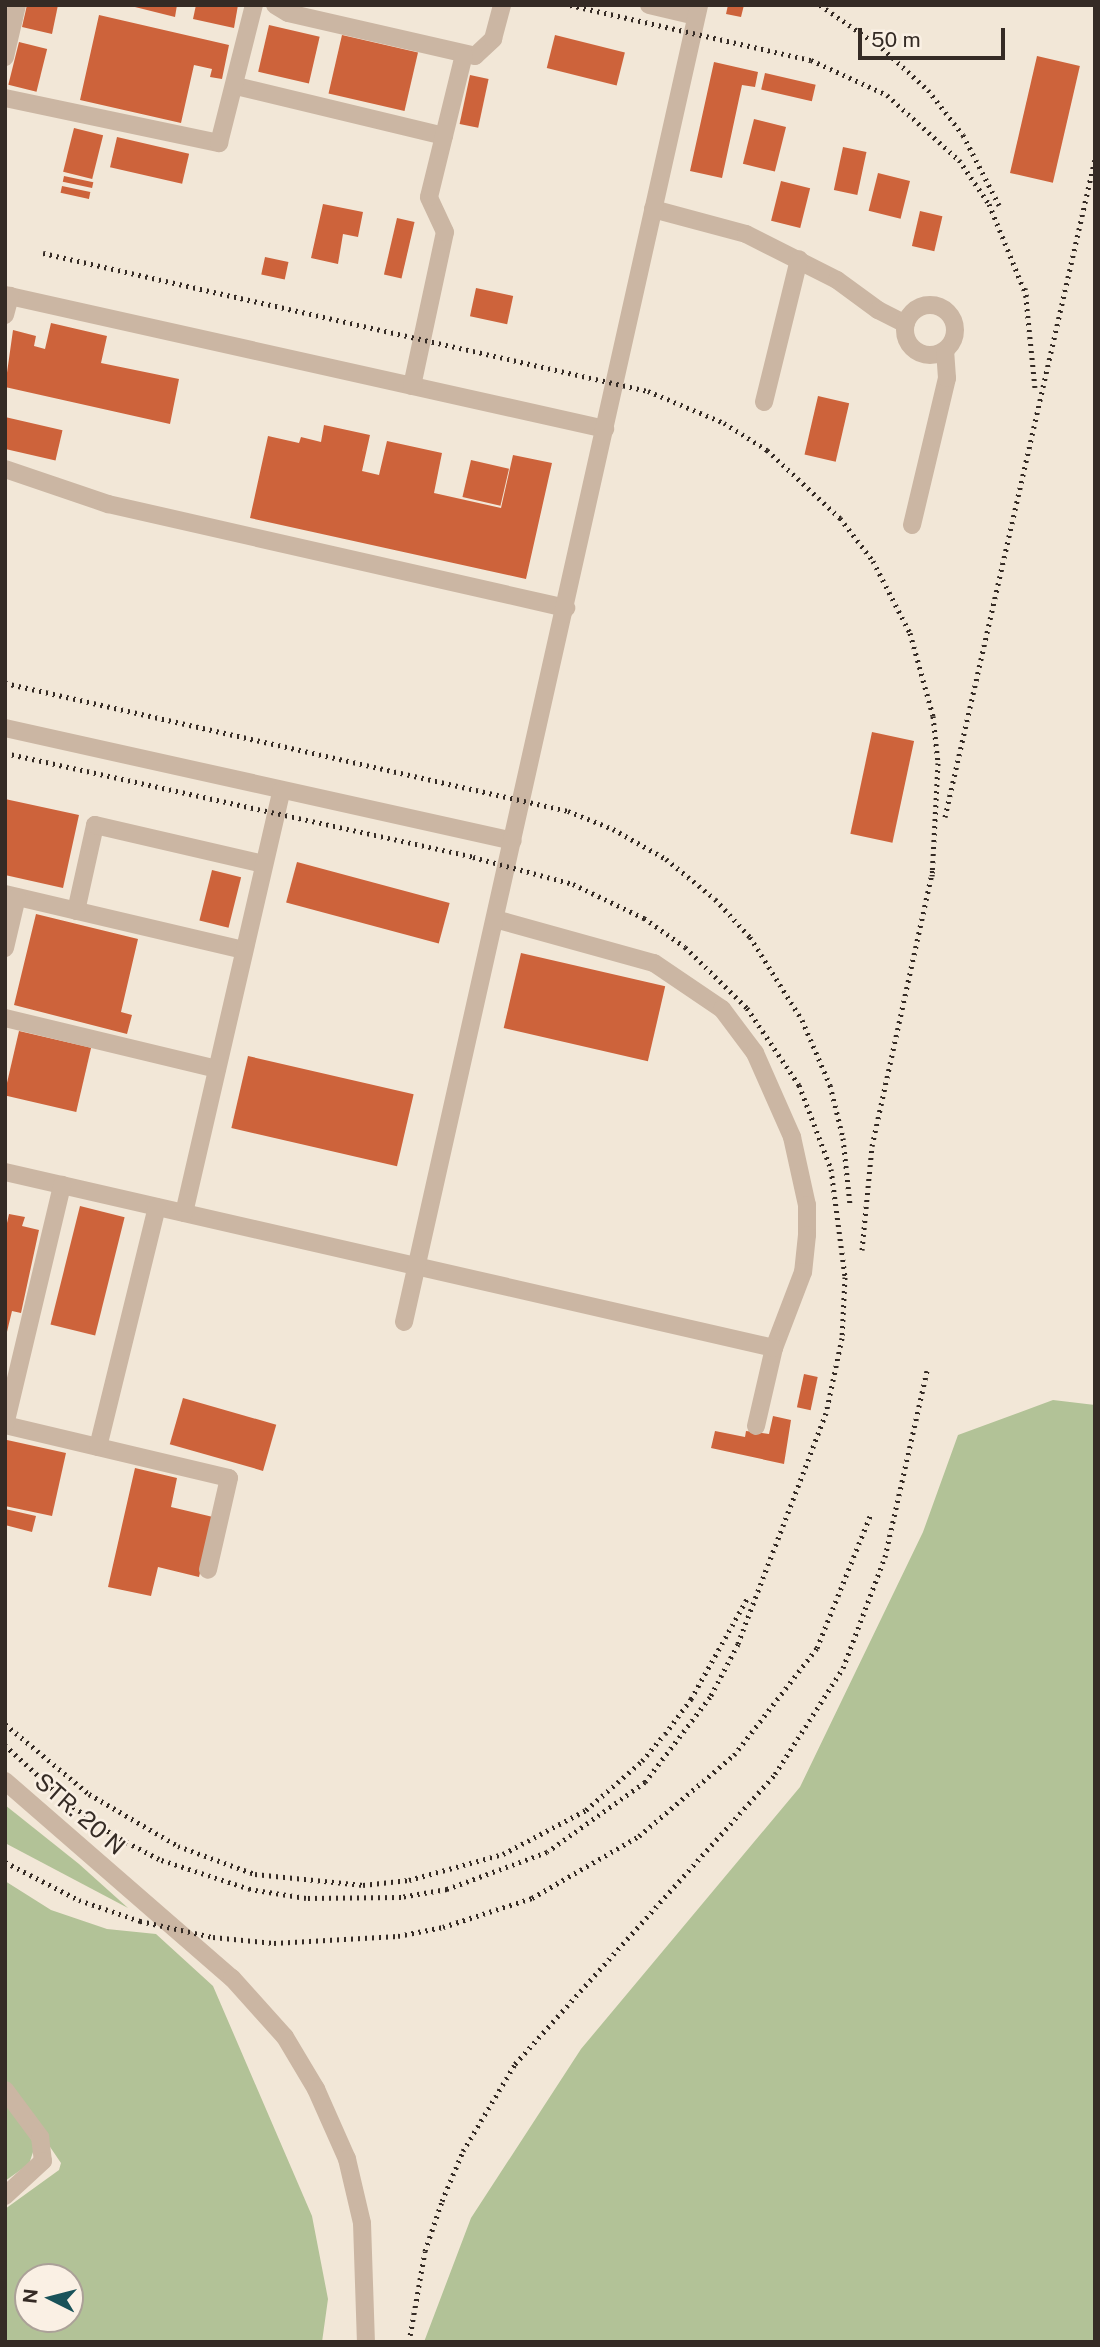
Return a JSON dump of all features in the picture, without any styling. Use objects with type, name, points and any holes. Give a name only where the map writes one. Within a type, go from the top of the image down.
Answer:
[{"type":"lane","points":[[5,57],[17,5]]},
{"type":"lane","points":[[5,98],[209,144],[219,143],[236,86],[254,5]]},
{"type":"lane","points":[[275,5],[288,13],[464,55],[486,50],[502,5]]},
{"type":"lane","points":[[404,1322],[698,11],[654,6]]},
{"type":"lane","points":[[411,386],[445,232],[429,197],[464,55]]},
{"type":"lane","points":[[236,86],[444,136]]},
{"type":"lane","points":[[653,209],[746,234],[799,259],[906,324]]},
{"type":"lane","points":[[764,402],[799,259]]},
{"type":"lane","points":[[5,315],[8,296],[605,429]]},
{"type":"lane","points":[[912,525],[947,378],[945,351],[956,328],[944,309],[921,307],[906,324],[908,341],[920,352],[945,351]]},
{"type":"lane","points":[[5,469],[108,505],[566,608]]},
{"type":"lane","points":[[5,728],[513,841]]},
{"type":"lane","points":[[184,1213],[282,790]]},
{"type":"lane","points":[[76,911],[94,825],[264,864]]},
{"type":"lane","points":[[5,948],[11,895],[244,950]]},
{"type":"lane","points":[[495,919],[654,963],[704,995],[741,1028],[784,1116],[807,1205],[803,1272],[774,1348],[757,1426]]},
{"type":"lane","points":[[5,1018],[217,1069]]},
{"type":"lane","points":[[5,1172],[774,1348]]},
{"type":"lane","points":[[62,1185],[5,1425],[229,1478],[208,1570]]},
{"type":"lane","points":[[98,1447],[157,1207]]},
{"type":"lane","name":"STR. 20 N","points":[[5,1781],[232,1978],[285,2037],[316,2089],[347,2159],[362,2223],[366,2342]]},
{"type":"lane","points":[[5,2090],[40,2137],[43,2161],[5,2196]]},
{"type":"green space","points":[[1053,1400],[1095,1405],[1095,2342],[424,2342],[471,2218],[581,2049],[800,1787],[923,1532],[958,1435]]},
{"type":"green space","points":[[5,1805],[79,1864],[128,1908],[5,1843]]},
{"type":"green space","points":[[5,1881],[51,1910],[107,1929],[156,1934],[213,1986],[312,2216],[328,2299],[322,2342],[5,2342],[5,2209],[59,2170],[61,2163],[5,2081]]},
{"type":"green space","points":[[5,2101],[36,2143],[29,2164],[5,2181]]},
{"type":"building","points":[[27,5],[58,5],[52,34],[22,27]]},
{"type":"building","points":[[127,5],[177,5],[175,17]]},
{"type":"building","points":[[196,5],[238,5],[234,28],[193,19]]},
{"type":"building","points":[[728,5],[744,5],[741,17],[726,14]]},
{"type":"building","points":[[99,15],[229,45],[222,79],[210,77],[212,69],[194,65],[181,123],[80,100]]},
{"type":"building","points":[[269,25],[320,37],[309,83],[258,72]]},
{"type":"building","points":[[342,35],[418,53],[405,111],[329,93]]},
{"type":"building","points":[[555,35],[625,52],[617,85],[547,68]]},
{"type":"building","points":[[19,42],[47,49],[36,92],[8,85]]},
{"type":"building","points":[[1037,56],[1080,66],[1053,183],[1010,173]]},
{"type":"building","points":[[714,62],[758,72],[755,87],[742,85],[722,178],[690,171]]},
{"type":"building","points":[[765,73],[816,85],[812,101],[761,90]]},
{"type":"building","points":[[470,75],[489,79],[478,128],[460,124]]},
{"type":"building","points":[[754,119],[786,127],[775,172],[743,164]]},
{"type":"building","points":[[74,128],[103,135],[92,179],[63,172]]},
{"type":"building","points":[[117,137],[189,154],[182,184],[110,167]]},
{"type":"building","points":[[843,147],[866,152],[857,195],[834,190]]},
{"type":"building","points":[[878,173],[910,181],[901,219],[869,211]]},
{"type":"building","points":[[64,176],[93,182],[92,188],[63,182]]},
{"type":"building","points":[[781,181],[810,188],[800,228],[771,221]]},
{"type":"building","points":[[62,186],[90,192],[89,199],[61,193]]},
{"type":"building","points":[[323,204],[363,212],[358,237],[343,234],[338,264],[311,258]]},
{"type":"building","points":[[920,211],[942,216],[934,251],[912,246]]},
{"type":"building","points":[[397,218],[415,222],[401,279],[384,275]]},
{"type":"building","points":[[265,257],[288,262],[285,280],[261,275]]},
{"type":"building","points":[[476,288],[513,296],[507,324],[470,316]]},
{"type":"building","points":[[51,323],[107,336],[101,363],[179,379],[170,424],[5,387],[13,330],[36,336],[34,346],[45,349]]},
{"type":"building","points":[[818,396],[849,403],[836,462],[805,454]]},
{"type":"building","points":[[5,417],[62,430],[56,460],[5,449]]},
{"type":"building","points":[[324,425],[370,435],[362,471],[379,475],[387,441],[442,453],[434,493],[501,508],[513,455],[552,463],[526,579],[250,518],[268,436],[299,443],[301,437],[321,442]]},
{"type":"building","points":[[471,460],[509,469],[500,506],[462,497]]},
{"type":"building","points":[[872,732],[914,741],[892,843],[850,834]]},
{"type":"building","points":[[5,799],[79,815],[63,888],[5,875]]},
{"type":"building","points":[[297,862],[450,903],[439,943],[286,903]]},
{"type":"building","points":[[212,870],[241,877],[229,928],[199,920]]},
{"type":"building","points":[[36,914],[138,939],[121,1012],[132,1015],[127,1034],[14,1005]]},
{"type":"building","points":[[521,953],[665,986],[648,1061],[504,1028]]},
{"type":"building","points":[[19,1031],[91,1048],[76,1112],[5,1096]]},
{"type":"building","points":[[248,1056],[414,1094],[397,1166],[231,1128]]},
{"type":"building","points":[[80,1206],[125,1217],[95,1336],[50,1324]]},
{"type":"building","points":[[9,1214],[25,1217],[22,1226],[39,1230],[21,1313],[12,1311],[6,1336],[5,1232]]},
{"type":"building","points":[[804,1374],[818,1377],[811,1410],[797,1407]]},
{"type":"building","points":[[183,1398],[276,1425],[263,1471],[170,1444]]},
{"type":"building","points":[[773,1416],[791,1420],[784,1464],[711,1448],[715,1431],[745,1437],[746,1431],[769,1434]]},
{"type":"building","points":[[7,1440],[66,1453],[52,1516],[5,1506]]},
{"type":"building","points":[[135,1468],[177,1478],[171,1507],[213,1517],[199,1577],[158,1567],[151,1596],[108,1587]]},
{"type":"building","points":[[5,1509],[36,1516],[32,1532],[5,1525]]},
{"type":"railway","points":[[570,5],[811,60],[887,95],[959,160],[989,204],[1027,297]]},
{"type":"railway","points":[[820,5],[882,48],[928,90],[963,135],[999,205]]},
{"type":"railway","points":[[945,817],[1095,159]]},
{"type":"railway","points":[[43,253],[648,391],[724,423],[767,450],[840,518],[873,561],[910,633],[933,716],[938,763],[932,876]]},
{"type":"railway","points":[[1025,288],[1035,388]]},
{"type":"railway","points":[[5,683],[568,811],[613,829],[666,859],[715,899],[750,937],[802,1020],[830,1085],[843,1138],[850,1205]]},
{"type":"railway","points":[[5,753],[473,857],[573,884],[644,918],[685,947],[747,1008],[799,1085],[831,1169],[845,1277],[842,1338],[826,1413],[738,1644],[710,1697],[645,1782],[547,1852],[447,1889],[401,1897],[306,1898],[250,1889],[159,1859],[115,1836],[68,1803],[5,1745]]},
{"type":"railway","points":[[862,1250],[872,1146],[933,869]]},
{"type":"railway","points":[[409,2342],[425,2251],[442,2201],[463,2151],[515,2064],[775,1774],[843,1668],[885,1557],[927,1371]]},
{"type":"railway","points":[[5,1862],[79,1900],[140,1921],[213,1937],[274,1943],[398,1936],[443,1927],[532,1898],[639,1836],[734,1755],[817,1648],[871,1514]]},
{"type":"railway","points":[[5,1724],[89,1794],[178,1846],[255,1874],[363,1885],[409,1880],[503,1854],[586,1810],[642,1761],[665,1734],[691,1699],[747,1599]]}]
